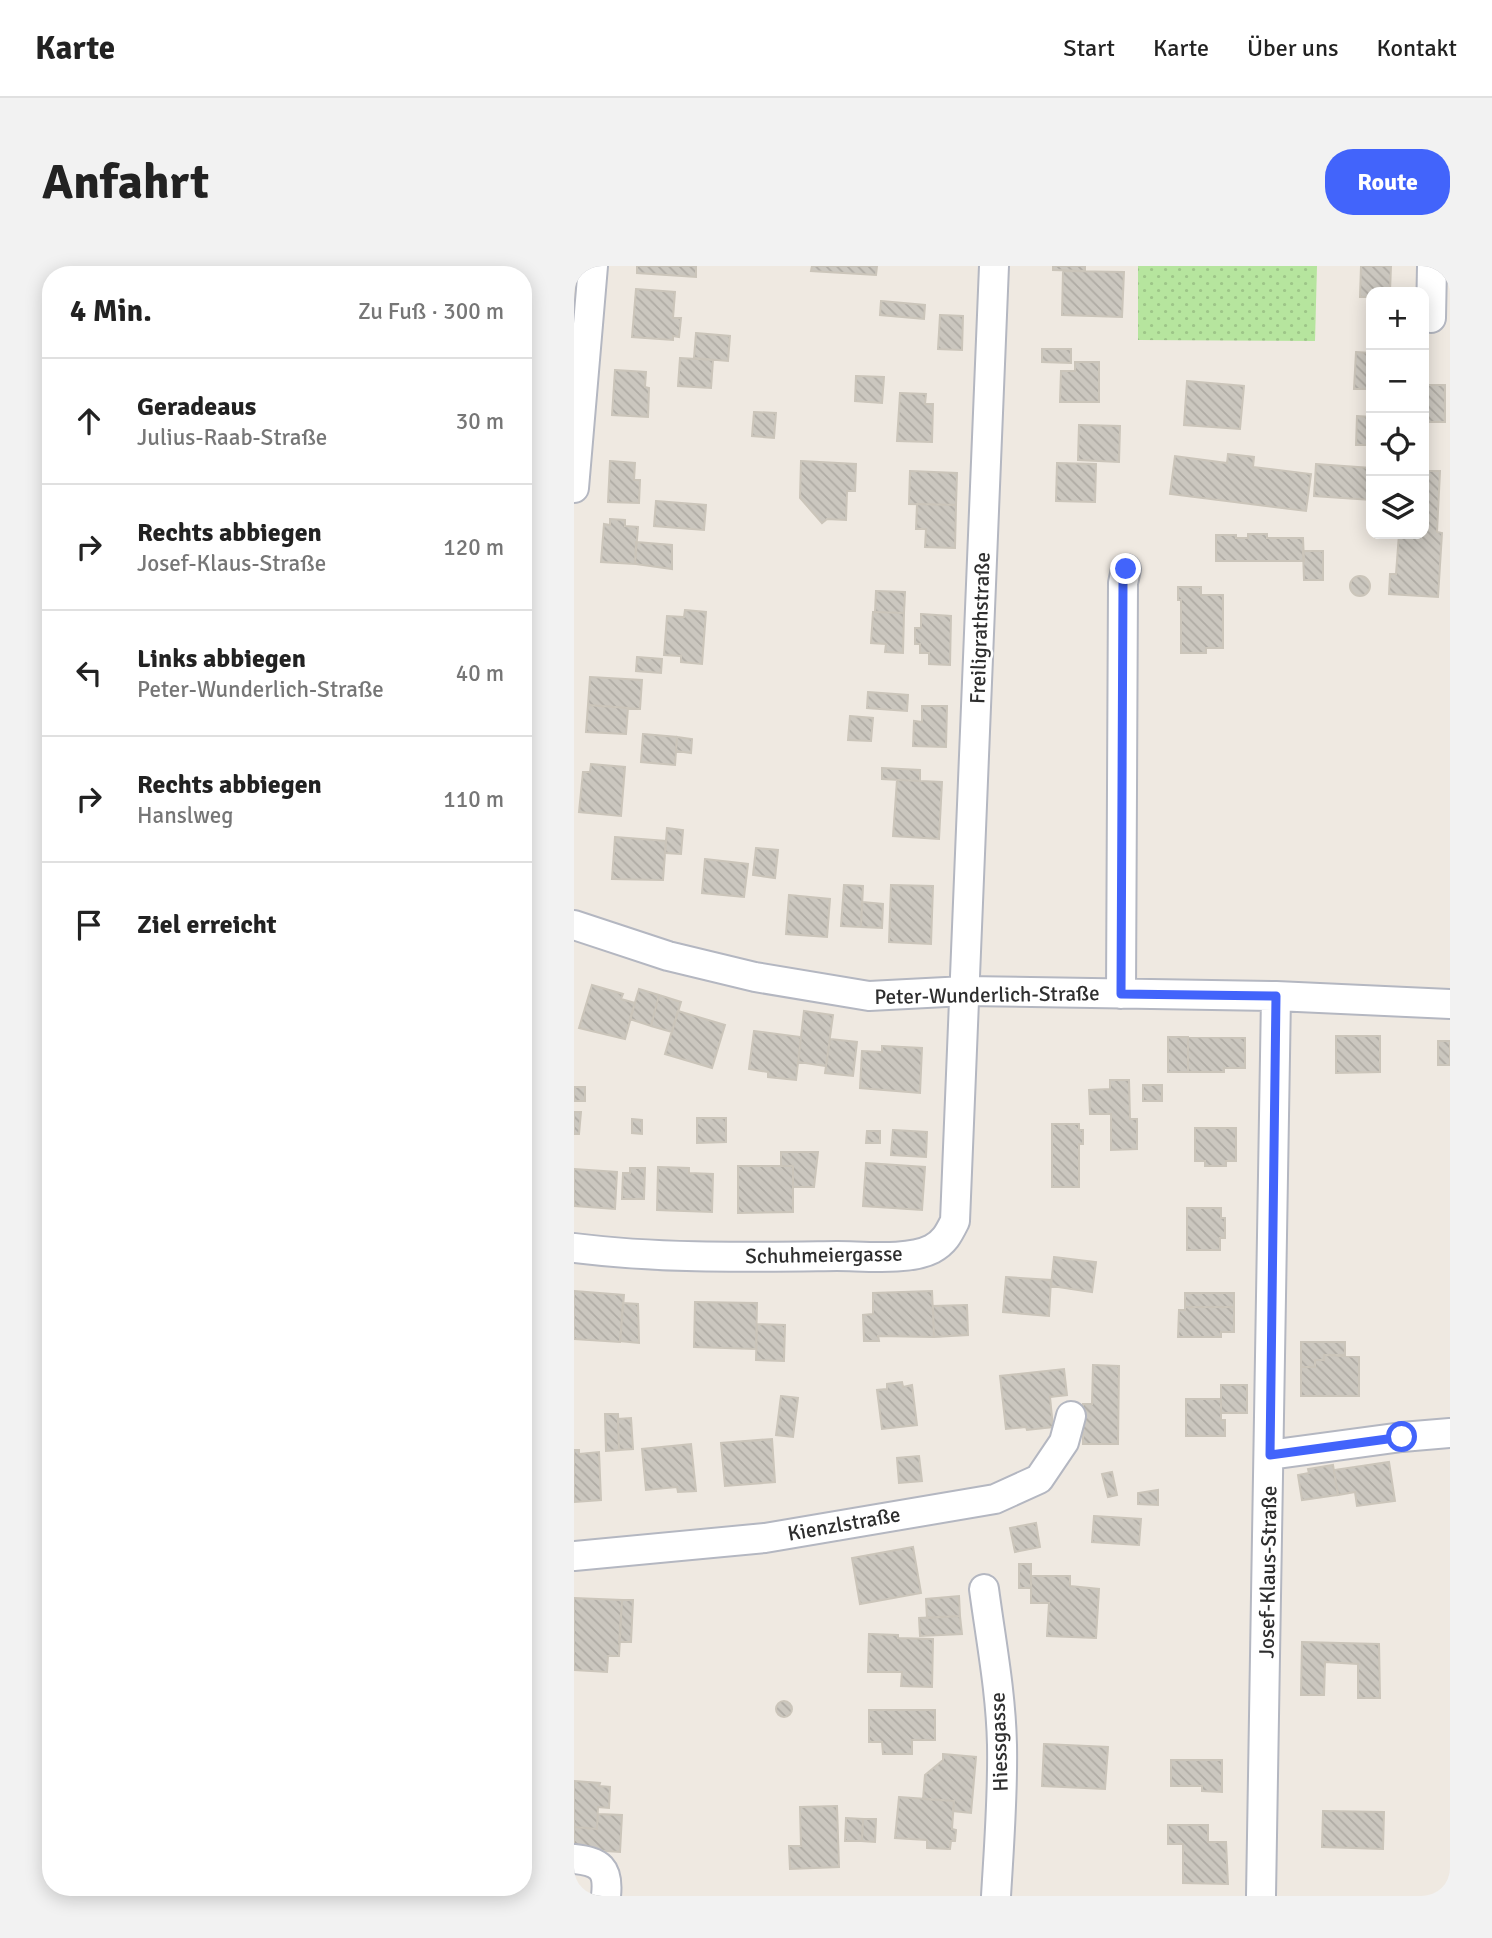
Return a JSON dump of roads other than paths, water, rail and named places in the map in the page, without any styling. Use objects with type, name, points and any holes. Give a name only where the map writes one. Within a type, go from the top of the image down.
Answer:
[{"type":"street","points":[[574,488],[593,266]]},
{"type":"street","name":"Freiligrathstraße","points":[[965,991],[994,266]]},
{"type":"street","points":[[1431,318],[1432,266]]},
{"type":"street","points":[[1121,994],[1123,583],[1126,569]]},
{"type":"street","name":"Peter-Wunderlich-Straße","points":[[574,925],[668,956],[839,993],[869,996],[965,991],[1276,996],[1450,1004]]},
{"type":"street","name":"Schuhmeiergasse","points":[[574,1248],[718,1258],[900,1256],[930,1250],[947,1239],[955,1221],[965,991]]},
{"type":"street","name":"Josef-Klaus-Straße","points":[[1261,1896],[1276,996]]},
{"type":"street","name":"Kienzlstraße","points":[[574,1556],[765,1538],[995,1499],[1039,1479],[1064,1442],[1071,1416]]},
{"type":"street","points":[[1270,1455],[1450,1433]]},
{"type":"street","name":"Hiessgasse","points":[[984,1590],[1002,1743],[996,1896]]},
{"type":"street","points":[[574,1859],[592,1861],[603,1869],[607,1882],[606,1896]]}]
